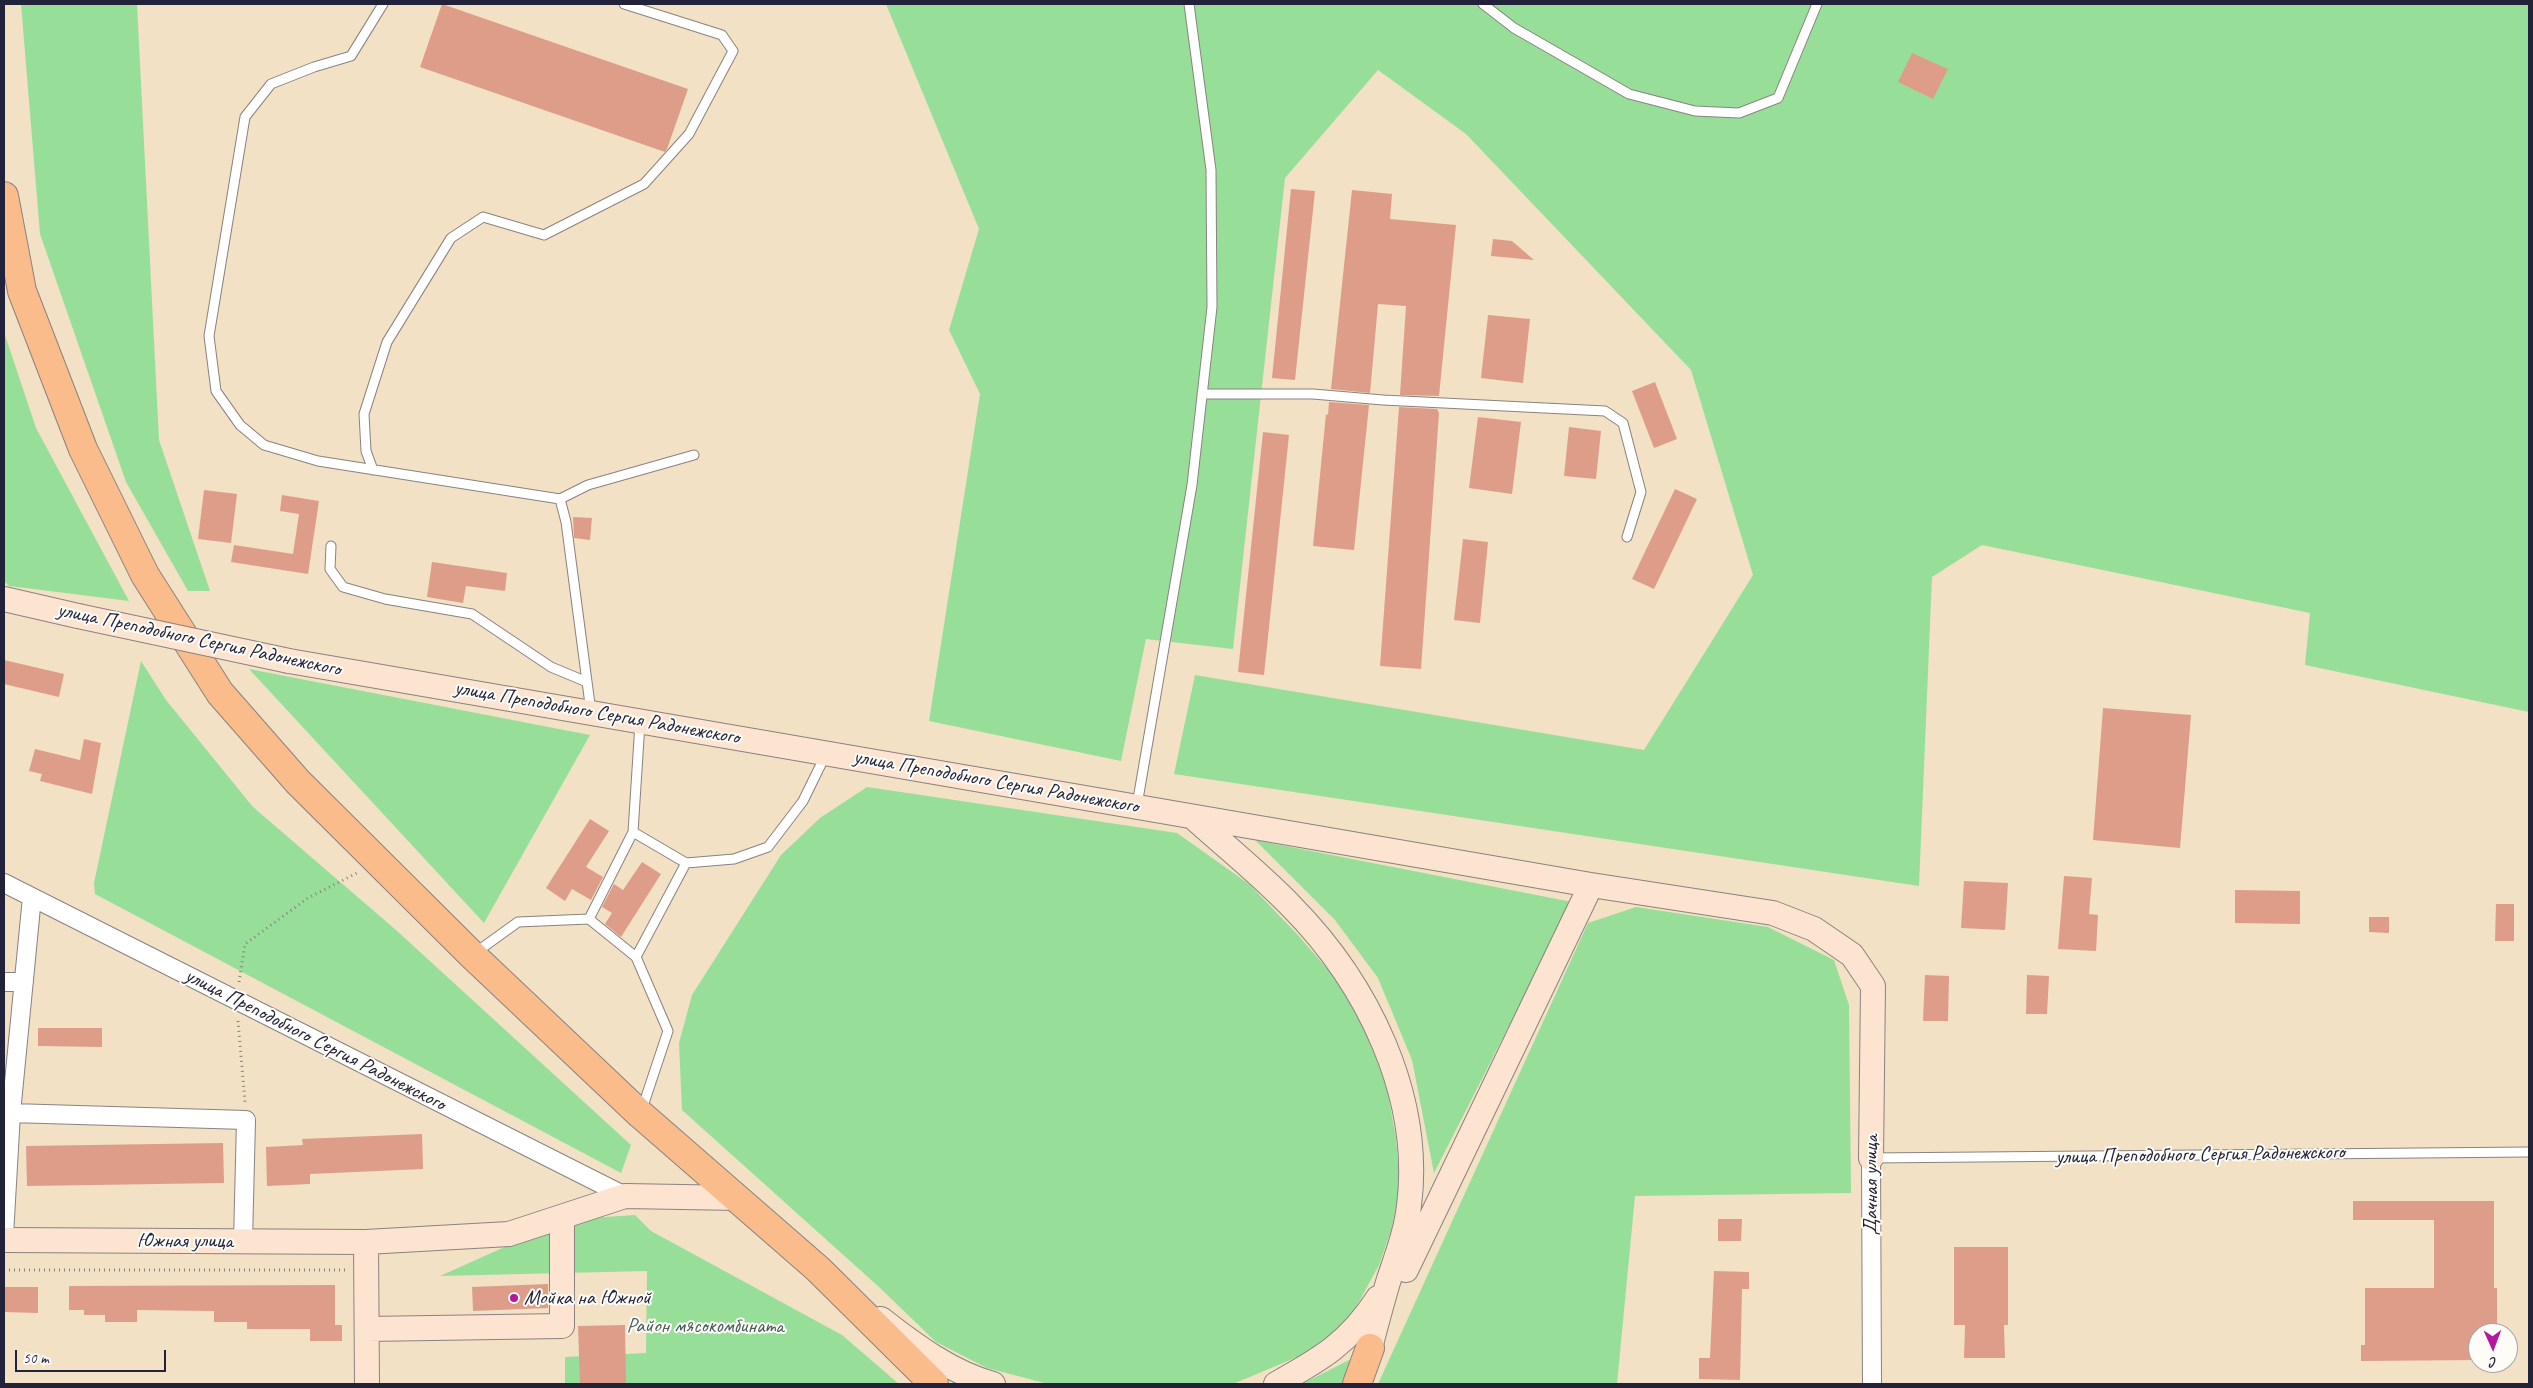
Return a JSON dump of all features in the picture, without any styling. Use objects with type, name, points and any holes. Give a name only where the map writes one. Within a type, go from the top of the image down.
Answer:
[{"type":"highway","points":[[4,196],[22,291],[83,449],[145,575],[220,693],[298,782],[472,955],[640,1114],[818,1269],[934,1384]]},
{"type":"highway","points":[[1357,1384],[1370,1348]]},
{"type":"main road","name":"улица Преподобного Сергия Радонежского","points":[[4,599],[289,661],[1591,885]]},
{"type":"main road","points":[[1193,817],[1291,906],[1340,964],[1378,1028],[1398,1082],[1412,1166],[1409,1206],[1400,1252],[1389,1279],[1370,1348]]},
{"type":"main road","points":[[1370,1348],[1444,1187],[1591,885]]},
{"type":"main road","name":"Дачная улица","points":[[1591,885],[1773,913],[1814,930],[1852,955],[1873,986],[1871,1158]]},
{"type":"main road","points":[[1400,1252],[1444,1187]]},
{"type":"main road","name":"Южная улица","points":[[4,1238],[366,1242],[509,1234],[625,1196],[738,1198]]},
{"type":"main road","points":[[367,1329],[562,1326],[562,1217]]},
{"type":"main road","points":[[366,1242],[367,1384]]},
{"type":"main road","points":[[818,1269],[885,1322],[936,1358],[979,1380],[993,1384]]},
{"type":"main road","points":[[1276,1384],[1330,1354],[1350,1336],[1370,1310],[1389,1279]]},
{"type":"street","name":"улица Преподобного Сергия Радонежского","points":[[4,883],[625,1196]]},
{"type":"street","points":[[4,1238],[7,1113],[24,982],[32,897]]},
{"type":"street","points":[[4,982],[24,982]]},
{"type":"street","points":[[7,1113],[246,1120],[243,1241]]},
{"type":"street","name":"Дачная улица","points":[[1871,1158],[1872,1384]]},
{"type":"lane","points":[[383,4],[351,56],[314,66],[271,84],[245,118],[210,336],[216,392],[240,425],[264,445],[318,461],[560,499],[588,485],[694,455]]},
{"type":"lane","points":[[373,470],[366,451],[364,414],[387,342],[451,238],[483,217],[544,235],[644,184],[689,134],[720,78],[733,51],[722,35],[624,4]]},
{"type":"lane","points":[[1137,806],[1192,485],[1212,307],[1211,170],[1189,4]]},
{"type":"lane","points":[[1483,4],[1514,28],[1629,94],[1695,111],[1739,113],[1778,98],[1817,4]]},
{"type":"lane","points":[[1202,394],[1313,394],[1383,400],[1605,411],[1623,423],[1641,492],[1626,537]]},
{"type":"lane","points":[[560,499],[566,522],[591,712]]},
{"type":"lane","points":[[331,546],[330,569],[343,586],[385,598],[472,614],[551,667],[587,682]]},
{"type":"lane","points":[[589,919],[633,832],[640,721]]},
{"type":"lane","points":[[633,832],[686,863],[734,859],[768,847],[803,801],[827,753]]},
{"type":"lane","points":[[636,957],[686,863]]},
{"type":"lane","points":[[472,955],[518,922],[589,919],[636,957],[668,1031],[640,1114]]},
{"type":"lane","name":"улица Преподобного Сергия Радонежского","points":[[1871,1158],[2529,1152]]},
{"type":"path","points":[[246,1120],[236,1000],[245,944],[308,898],[378,862]]},
{"type":"path","points":[[4,1270],[366,1270]]},
{"type":"green space","points":[[21,4],[137,4],[159,440],[210,591],[188,591],[126,482],[40,234]]},
{"type":"green space","points":[[886,4],[2529,4],[2529,712],[2305,665],[2310,613],[1982,545],[1932,577],[1919,886],[1174,774],[1195,675],[1644,750],[1753,575],[1691,370],[1466,134],[1378,70],[1285,178],[1233,649],[1146,639],[1121,761],[929,721],[980,394],[949,330],[979,229]]},
{"type":"green space","points":[[4,332],[36,428],[129,601],[9,586],[4,581]]},
{"type":"green space","points":[[141,661],[166,700],[253,807],[396,930],[631,1145],[621,1173],[95,894],[94,883]]},
{"type":"green space","points":[[249,669],[590,735],[484,923]]},
{"type":"green space","points":[[867,787],[1177,833],[1249,884],[1297,934],[1343,987],[1370,1041],[1387,1088],[1396,1138],[1400,1187],[1391,1231],[1379,1265],[1349,1320],[1314,1350],[1233,1384],[1048,1384],[987,1368],[936,1342],[879,1287],[682,1110],[679,1043],[692,995],[781,855],[820,818]]},
{"type":"green space","points":[[1255,840],[1572,902],[1434,1173],[1412,1060],[1378,978],[1335,920]]},
{"type":"green space","points":[[1636,907],[1768,927],[1834,960],[1849,1005],[1851,1193],[1635,1196],[1617,1384],[1378,1384],[1588,923]]},
{"type":"green space","name":"Район мясокомбината","points":[[635,1215],[651,1231],[842,1335],[899,1384],[565,1384],[565,1357],[646,1353],[647,1271],[440,1276],[518,1241],[591,1218]]},
{"type":"green space","points":[[1353,1358],[1344,1384],[1302,1384]]},
{"type":"building","points":[[442,4],[688,89],[667,149],[665,152],[420,67]]},
{"type":"building","points":[[1912,53],[1948,69],[1933,99],[1898,82]]},
{"type":"building","points":[[1291,189],[1315,191],[1295,380],[1272,378]]},
{"type":"building","points":[[1352,190],[1392,194],[1390,219],[1456,225],[1439,396],[1400,395],[1406,306],[1378,304],[1370,393],[1331,389]]},
{"type":"building","points":[[1493,239],[1512,241],[1534,260],[1491,256]]},
{"type":"building","points":[[1488,315],[1530,319],[1523,383],[1481,378]]},
{"type":"building","points":[[1655,382],[1677,439],[1654,448],[1632,391]]},
{"type":"building","points":[[1329,402],[1369,405],[1354,550],[1313,546],[1326,414],[1328,415]]},
{"type":"building","points":[[1399,407],[1437,409],[1439,413],[1421,669],[1380,666]]},
{"type":"building","points":[[1478,417],[1521,422],[1512,494],[1469,488]]},
{"type":"building","points":[[1569,427],[1601,431],[1596,479],[1564,476]]},
{"type":"building","points":[[1263,432],[1289,435],[1264,675],[1238,672]]},
{"type":"building","points":[[1675,489],[1697,499],[1654,589],[1632,579]]},
{"type":"building","points":[[204,490],[237,494],[231,543],[198,539]]},
{"type":"building","points":[[282,495],[319,501],[308,574],[231,562],[234,545],[293,554],[299,514],[280,511]]},
{"type":"building","points":[[573,517],[592,518],[590,540],[574,538]]},
{"type":"building","points":[[1463,539],[1488,542],[1480,623],[1454,620]]},
{"type":"building","points":[[432,562],[507,573],[505,591],[466,586],[463,603],[427,597]]},
{"type":"building","points":[[4,660],[64,674],[59,697],[4,684]]},
{"type":"building","points":[[2103,708],[2191,715],[2180,848],[2093,840]]},
{"type":"building","points":[[84,739],[101,743],[92,794],[40,781],[42,774],[29,771],[35,749],[80,760]]},
{"type":"building","points":[[590,819],[609,831],[586,867],[603,877],[591,900],[572,889],[565,901],[546,888]]},
{"type":"building","points":[[642,862],[661,874],[621,937],[605,924],[612,913],[602,907],[614,884],[623,890]]},
{"type":"building","points":[[2064,876],[2092,878],[2089,914],[2098,915],[2096,951],[2058,949]]},
{"type":"building","points":[[1964,881],[2008,883],[2005,930],[1961,928]]},
{"type":"building","points":[[2235,890],[2300,891],[2300,924],[2235,923]]},
{"type":"building","points":[[2496,904],[2514,904],[2514,941],[2495,941]]},
{"type":"building","points":[[2369,917],[2389,917],[2389,933],[2369,932]]},
{"type":"building","points":[[1925,975],[1949,976],[1948,1021],[1923,1021]]},
{"type":"building","points":[[2027,975],[2049,976],[2047,1014],[2026,1014]]},
{"type":"building","points":[[38,1028],[102,1028],[102,1047],[38,1046]]},
{"type":"building","points":[[422,1134],[423,1169],[310,1174],[310,1184],[267,1186],[266,1147],[303,1145],[302,1139]]},
{"type":"building","points":[[223,1143],[224,1183],[27,1186],[26,1146]]},
{"type":"building","points":[[2353,1201],[2494,1201],[2494,1288],[2497,1288],[2497,1323],[2468,1323],[2468,1360],[2361,1361],[2361,1345],[2365,1345],[2365,1288],[2434,1288],[2434,1220],[2353,1220]]},
{"type":"building","points":[[1718,1219],[1742,1219],[1741,1241],[1718,1241]]},
{"type":"building","points":[[1954,1247],[2008,1247],[2008,1325],[2004,1325],[2005,1358],[1964,1358],[1965,1325],[1954,1325]]},
{"type":"building","points":[[1714,1271],[1749,1272],[1749,1289],[1742,1289],[1740,1380],[1699,1379],[1699,1358],[1710,1358]]},
{"type":"building","name":"Мойка на Южной","points":[[548,1284],[548,1308],[473,1311],[472,1287]]},
{"type":"building","points":[[335,1285],[335,1325],[342,1325],[342,1341],[310,1341],[310,1329],[247,1329],[247,1322],[214,1322],[214,1311],[137,1310],[137,1322],[105,1322],[105,1315],[84,1315],[84,1310],[69,1310],[69,1286]]},
{"type":"building","points":[[4,1287],[38,1287],[38,1313],[4,1312]]},
{"type":"building","points":[[625,1325],[626,1384],[580,1384],[578,1326]]},
{"type":"place","name":"Мойка на Южной","points":[[514,1298]]}]
